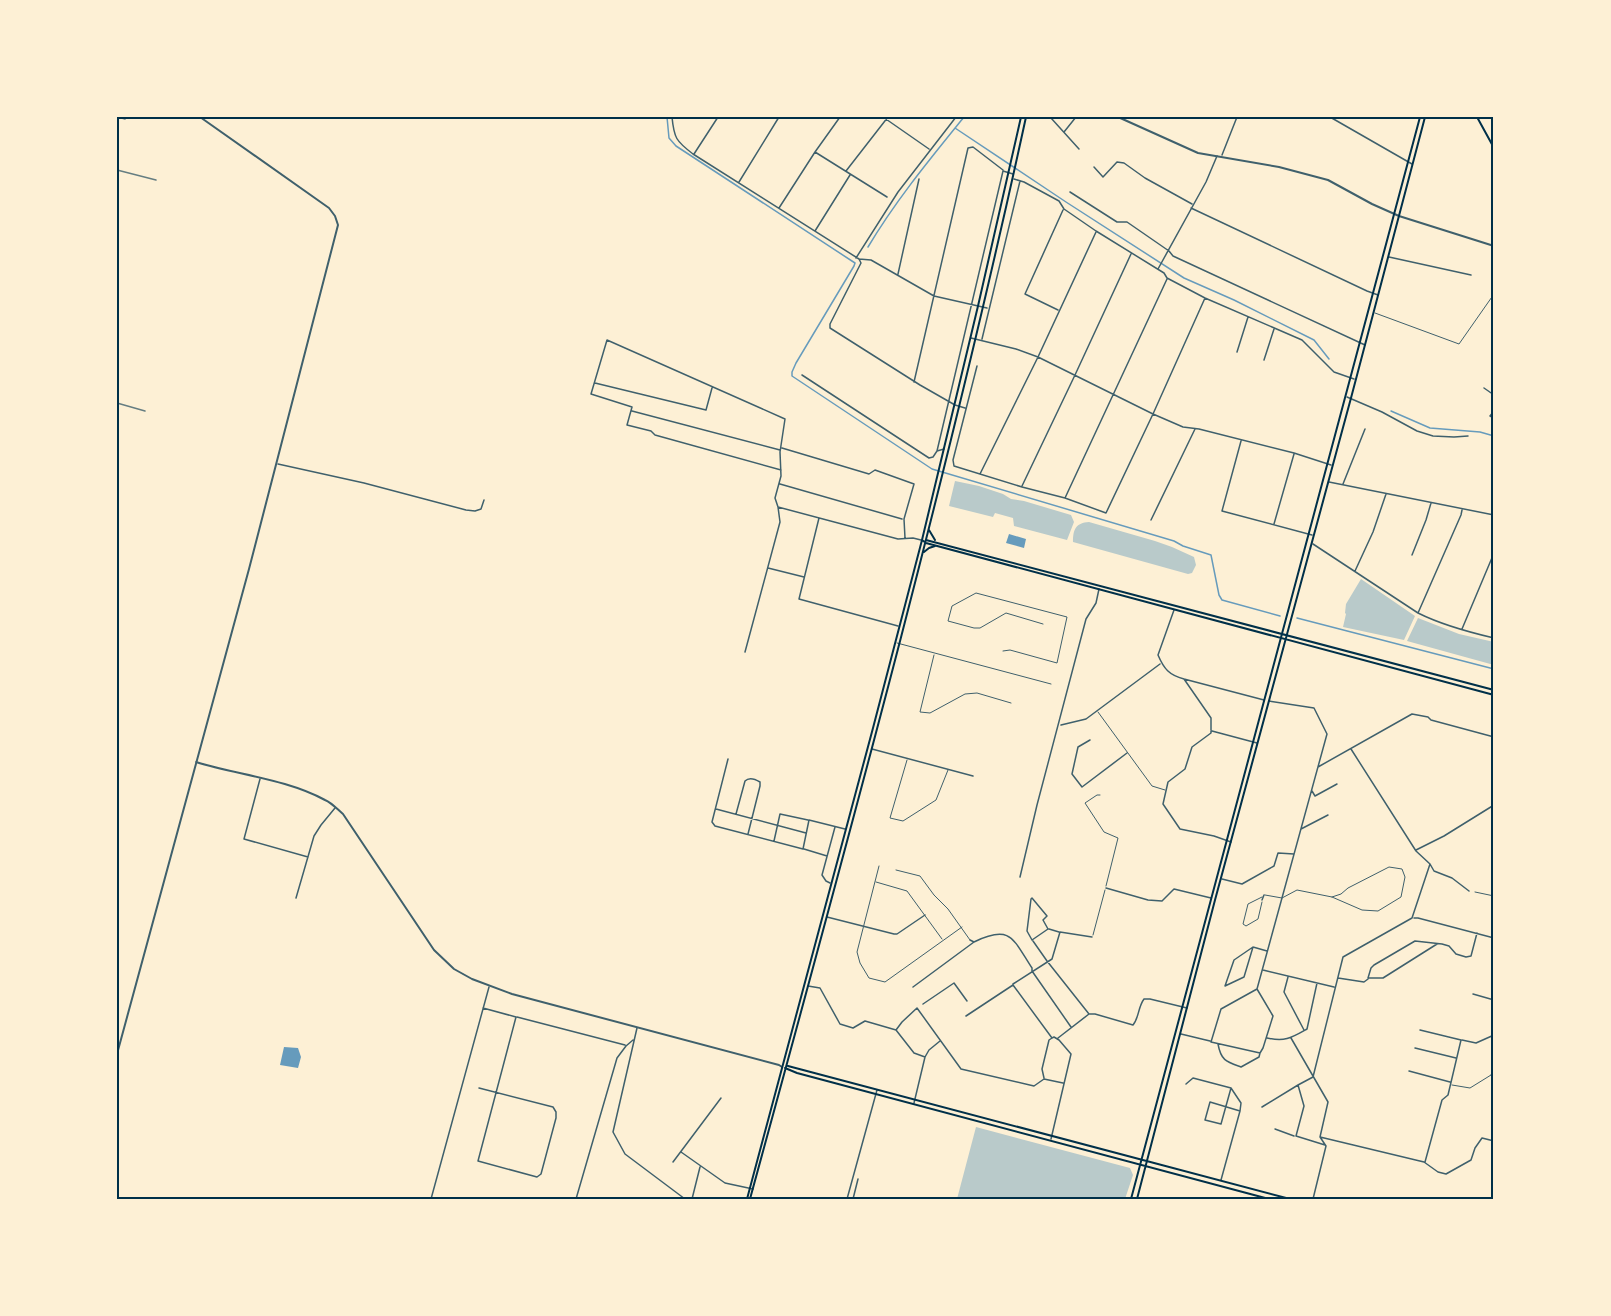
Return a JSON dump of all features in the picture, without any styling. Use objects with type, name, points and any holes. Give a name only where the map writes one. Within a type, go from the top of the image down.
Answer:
[{"type":"main road","points":[[897,643],[1022,117]]},
{"type":"main road","points":[[783,1066],[808,985],[897,643],[922,557],[983,307],[1026,117]]},
{"type":"main road","points":[[1137,1199],[1181,1034],[1227,840],[1420,117]]},
{"type":"main road","points":[[1131,1199],[1182,1007],[1213,899],[1221,879],[1258,743],[1425,117]]},
{"type":"main road","points":[[1477,117],[1494,148]]},
{"type":"main road","points":[[929,529],[937,544]]},
{"type":"main road","points":[[922,540],[1175,605],[1282,635],[1286,639],[1494,695]]},
{"type":"main road","points":[[922,557],[926,550],[937,544]]},
{"type":"main road","points":[[1100,587],[1174,610],[1287,635],[1494,690]]},
{"type":"main road","points":[[748,1199],[831,883],[871,749],[882,702]]},
{"type":"main road","points":[[783,1066],[914,1104],[1269,1199]]},
{"type":"main road","points":[[876,1092],[1052,1135],[1290,1199]]},
{"type":"street","points":[[117,1054],[277,464],[338,225],[328,208],[200,117]]},
{"type":"street","points":[[672,117],[675,137],[683,147],[858,258],[871,260],[934,296],[989,309]]},
{"type":"street","points":[[693,154],[718,117]]},
{"type":"street","points":[[738,183],[779,117]]},
{"type":"street","points":[[779,208],[814,152],[840,117]]},
{"type":"street","points":[[883,117],[930,150]]},
{"type":"street","points":[[858,258],[898,192],[956,117]]},
{"type":"street","points":[[1064,132],[1076,117]]},
{"type":"street","points":[[1119,117],[1198,153],[1279,167],[1328,180],[1400,216],[1494,246]]},
{"type":"street","points":[[1222,156],[1235,117]]},
{"type":"street","points":[[1330,117],[1413,165]]},
{"type":"street","points":[[846,171],[887,118]]},
{"type":"street","points":[[1051,118],[1079,149]]},
{"type":"street","points":[[914,382],[968,148],[973,147],[1001,167],[1003,171],[1014,174]]},
{"type":"street","points":[[814,152],[887,197]]},
{"type":"street","points":[[1158,269],[1206,182],[1217,156]]},
{"type":"street","points":[[1094,167],[1103,177],[1117,162],[1124,163],[1145,178],[1193,205]]},
{"type":"street","points":[[802,375],[929,458],[933,457],[937,451],[1003,171]]},
{"type":"street","points":[[815,231],[850,174]]},
{"type":"street","points":[[898,274],[919,179]]},
{"type":"street","points":[[1013,179],[1024,182],[1059,201],[1064,209],[1164,273],[1167,278],[1302,340],[1334,372],[1356,380]]},
{"type":"street","points":[[982,340],[1020,181]]},
{"type":"street","points":[[1070,192],[1117,222],[1127,222],[1173,256],[1365,345]]},
{"type":"street","points":[[1191,208],[1378,296]]},
{"type":"street","points":[[1059,310],[1024,294],[1064,209]]},
{"type":"street","points":[[980,474],[1038,357],[1096,231]]},
{"type":"street","points":[[1022,487],[1131,253]]},
{"type":"street","points":[[1388,256],[1471,274]]},
{"type":"street","points":[[858,258],[861,263],[830,326],[914,382],[955,405],[966,408]]},
{"type":"street","points":[[1065,498],[1167,278]]},
{"type":"street","points":[[976,366],[953,460],[954,466],[1065,498],[1106,513],[1206,297]]},
{"type":"street","points":[[1237,352],[1248,316]]},
{"type":"street","points":[[1264,360],[1274,328]]},
{"type":"street","points":[[971,338],[1038,357],[1183,427],[1294,453],[1332,465]]},
{"type":"street","points":[[745,652],[780,522],[775,498],[781,470],[780,449],[785,419],[607,340],[591,394],[632,407],[627,425],[781,470]]},
{"type":"street","points":[[594,383],[706,410],[712,387]]},
{"type":"street","points":[[1484,387],[1494,395]]},
{"type":"street","points":[[1346,396],[1396,418],[1417,431],[1433,436],[1468,436]]},
{"type":"street","points":[[631,411],[869,474],[875,470],[914,484],[904,519],[905,538]]},
{"type":"street","points":[[1494,411],[1490,416],[1494,418]]},
{"type":"street","points":[[1151,520],[1195,428]]},
{"type":"street","points":[[1343,485],[1365,429]]},
{"type":"street","points":[[1242,440],[1222,511],[1313,535]]},
{"type":"street","points":[[937,451],[956,447]]},
{"type":"street","points":[[1274,525],[1294,453]]},
{"type":"street","points":[[277,464],[364,483],[466,510],[481,509],[484,500]]},
{"type":"street","points":[[1328,482],[1494,515]]},
{"type":"street","points":[[779,483],[904,519]]},
{"type":"street","points":[[1355,571],[1373,532],[1386,494]]},
{"type":"street","points":[[1412,555],[1431,502]]},
{"type":"street","points":[[778,507],[898,539],[922,540]]},
{"type":"street","points":[[1418,613],[1462,509]]},
{"type":"street","points":[[819,518],[799,598],[899,627]]},
{"type":"street","points":[[1311,542],[1435,622],[1494,638]]},
{"type":"street","points":[[1462,630],[1494,553]]},
{"type":"street","points":[[768,568],[804,577]]},
{"type":"street","points":[[1020,877],[1086,619],[1096,603],[1100,587]]},
{"type":"street","points":[[1175,605],[1158,655],[1161,663],[1172,676],[1269,702],[1314,708],[1327,734],[1257,989],[1273,1016],[1266,1038],[1259,1057],[1241,1067],[1226,1062],[1220,1053],[1218,1043]]},
{"type":"street","points":[[1059,725],[1086,719],[1161,663]]},
{"type":"street","points":[[1184,679],[1211,718],[1211,733],[1192,747],[1185,769],[1168,782],[1163,804],[1180,829],[1231,842]]},
{"type":"street","points":[[1318,767],[1412,714],[1494,737]]},
{"type":"street","points":[[1211,731],[1258,743]]},
{"type":"street","points":[[1090,740],[1078,747],[1072,774],[1082,787],[1127,753]]},
{"type":"street","points":[[1350,748],[1416,851],[1434,871],[1452,878],[1469,891]]},
{"type":"street","points":[[871,749],[973,776]]},
{"type":"street","points":[[728,759],[712,822],[715,826],[827,856]]},
{"type":"street","points":[[196,762],[303,790],[335,807],[343,814],[434,950],[454,969],[472,979],[489,986],[783,1066]]},
{"type":"street","points":[[260,778],[244,838],[308,857]]},
{"type":"street","points":[[736,814],[744,781],[754,779],[760,782],[748,835]]},
{"type":"street","points":[[1311,791],[1315,796],[1337,784]]},
{"type":"street","points":[[1416,851],[1494,805]]},
{"type":"street","points":[[296,898],[314,836],[335,807]]},
{"type":"street","points":[[715,808],[806,833]]},
{"type":"street","points":[[774,841],[781,813],[846,829]]},
{"type":"street","points":[[1300,830],[1328,815]]},
{"type":"street","points":[[803,849],[809,820]]},
{"type":"street","points":[[831,883],[826,881],[822,875],[835,826]]},
{"type":"street","points":[[1221,879],[1242,884],[1274,866],[1278,853],[1294,854]]},
{"type":"street","points":[[1412,918],[1430,864]]},
{"type":"street","points":[[1106,888],[1148,900],[1162,901],[1174,889],[1213,899]]},
{"type":"street","points":[[1263,900],[1264,895]]},
{"type":"street","points":[[1089,1014],[1047,961],[1027,931],[1031,899],[1047,916],[1043,920],[1048,929],[1092,937]]},
{"type":"street","points":[[826,916],[897,934],[925,915]]},
{"type":"street","points":[[1262,1107],[1313,1077],[1343,957],[1412,918],[1494,938]]},
{"type":"street","points":[[1032,940],[1048,929]]},
{"type":"street","points":[[966,1016],[1052,959],[1060,932]]},
{"type":"street","points":[[913,987],[974,942],[990,934],[1000,933],[1013,939],[1032,971],[1072,1028]]},
{"type":"street","points":[[1337,978],[1364,982],[1374,965],[1415,941],[1449,946],[1456,954],[1471,956],[1477,933]]},
{"type":"street","points":[[970,940],[974,942]]},
{"type":"street","points":[[1368,978],[1383,978],[1437,944]]},
{"type":"street","points":[[1253,947],[1267,951]]},
{"type":"street","points":[[1253,947],[1244,977],[1225,986],[1234,960],[1253,947]]},
{"type":"street","points":[[1262,970],[1335,988]]},
{"type":"street","points":[[1288,976],[1284,992],[1305,1031]]},
{"type":"street","points":[[923,1004],[954,983],[967,1001]]},
{"type":"street","points":[[1266,1038],[1280,1041],[1307,1029],[1317,983]]},
{"type":"street","points":[[808,985],[820,988],[840,1024],[853,1028],[865,1021],[896,1030],[914,1053],[925,1057]]},
{"type":"street","points":[[1012,985],[1052,1038],[1058,1039],[1071,1054],[1050,1140]]},
{"type":"street","points":[[431,1199],[489,986]]},
{"type":"street","points":[[1211,1042],[1221,1009],[1257,989]]},
{"type":"street","points":[[1473,994],[1494,1000]]},
{"type":"street","points":[[1058,1039],[1089,1014],[1130,1025],[1135,1022],[1144,999],[1187,1008]]},
{"type":"street","points":[[483,1008],[626,1046]]},
{"type":"street","points":[[896,1030],[917,1008],[961,1069],[1034,1086],[1044,1079],[1064,1083]]},
{"type":"street","points":[[479,1088],[495,1092],[553,1107],[556,1118],[541,1174],[537,1177],[478,1161],[495,1092],[516,1017]]},
{"type":"street","points":[[637,1027],[613,1132],[625,1154],[685,1199]]},
{"type":"street","points":[[1420,1030],[1476,1043],[1494,1035]]},
{"type":"street","points":[[1181,1034],[1260,1053]]},
{"type":"street","points":[[1044,1079],[1042,1069],[1049,1040],[1052,1038]]},
{"type":"street","points":[[1291,1038],[1328,1102],[1320,1137],[1326,1146],[1313,1199]]},
{"type":"street","points":[[576,1199],[617,1058],[634,1040]]},
{"type":"street","points":[[1424,1162],[1442,1101],[1448,1095],[1461,1040]]},
{"type":"street","points":[[914,1104],[925,1057],[929,1050],[940,1041]]},
{"type":"street","points":[[1415,1048],[1456,1058]]},
{"type":"street","points":[[1409,1071],[1451,1083]]},
{"type":"street","points":[[1186,1084],[1193,1078],[1231,1088],[1240,1103],[1240,1111],[1220,1181]]},
{"type":"street","points":[[1296,1136],[1304,1106],[1298,1085]]},
{"type":"street","points":[[1231,1088],[1226,1107],[1221,1124],[1205,1120],[1210,1102],[1226,1107],[1240,1111]]},
{"type":"street","points":[[848,1199],[876,1092]]},
{"type":"street","points":[[673,1162],[721,1098]]},
{"type":"street","points":[[1275,1129],[1326,1146]]},
{"type":"street","points":[[1320,1137],[1424,1162],[1438,1172],[1446,1174],[1471,1160],[1482,1138],[1494,1141]]},
{"type":"street","points":[[681,1152],[725,1183],[751,1188]]},
{"type":"street","points":[[692,1199],[700,1166]]},
{"type":"street","points":[[853,1199],[858,1179]]},
{"type":"lane","points":[[1374,313],[1459,344],[1494,294]]},
{"type":"lane","points":[[1002,651],[1010,650],[1057,663],[1067,617],[976,593],[952,606],[948,621],[974,628],[980,628],[1006,613],[1043,624]]},
{"type":"lane","points":[[897,643],[1051,684]]},
{"type":"lane","points":[[934,654],[920,712],[930,713],[965,694],[977,693],[1011,703]]},
{"type":"lane","points":[[1097,711],[1152,786],[1165,790]]},
{"type":"lane","points":[[908,758],[890,818],[903,821],[936,801],[948,770]]},
{"type":"lane","points":[[1092,937],[1118,838],[1104,832],[1085,803],[1100,795]]},
{"type":"lane","points":[[879,866],[857,952],[860,963],[869,978],[885,982],[962,927]]},
{"type":"lane","points":[[1263,900],[1258,919],[1246,926],[1243,924],[1248,904],[1264,895],[1282,898],[1297,890],[1332,897],[1362,910],[1378,911],[1401,897],[1405,878],[1402,869],[1389,867],[1332,897]]},
{"type":"lane","points":[[896,870],[920,876],[970,940]]},
{"type":"lane","points":[[874,882],[907,891],[943,941]]},
{"type":"lane","points":[[1475,892],[1494,897]]},
{"type":"lane","points":[[1451,1083],[1470,1088],[1491,1075],[1494,1068]]},
{"type":"shaded area","points":[[955,481],[979,486],[1011,499],[1071,515],[1074,522],[1067,540],[1014,526],[1013,518],[995,513],[993,517],[949,506]]},
{"type":"shaded area","points":[[1089,522],[1172,547],[1194,557],[1196,565],[1192,573],[1188,574],[1073,542],[1076,528]]},
{"type":"shaded area","points":[[1361,579],[1415,616],[1404,640],[1343,627],[1346,604]]},
{"type":"shaded area","points":[[1418,618],[1459,634],[1494,642],[1494,665],[1407,641]]},
{"type":"shaded area","points":[[976,1127],[1130,1168],[1133,1175],[1125,1199],[957,1199]]},
{"type":"water","points":[[1009,534],[1026,539],[1024,548],[1006,543]]},
{"type":"water","points":[[284,1047],[298,1048],[301,1057],[298,1068],[280,1065]]},
{"type":"waterway","points":[[667,117],[669,138],[676,146],[855,263],[796,363],[792,376],[932,469],[1174,541],[1211,555],[1222,600],[1280,616]]},
{"type":"waterway","points":[[868,247],[902,196],[964,117]]},
{"type":"waterway","points":[[955,128],[1184,278],[1314,340],[1329,359]]},
{"type":"waterway","points":[[1391,411],[1430,428],[1480,432],[1494,436]]},
{"type":"waterway","points":[[1297,618],[1494,669]]},
{"type":"railway","points":[[118,117],[125,119]]},
{"type":"railway","points":[[117,170],[156,180]]},
{"type":"railway","points":[[117,403],[145,411]]}]
